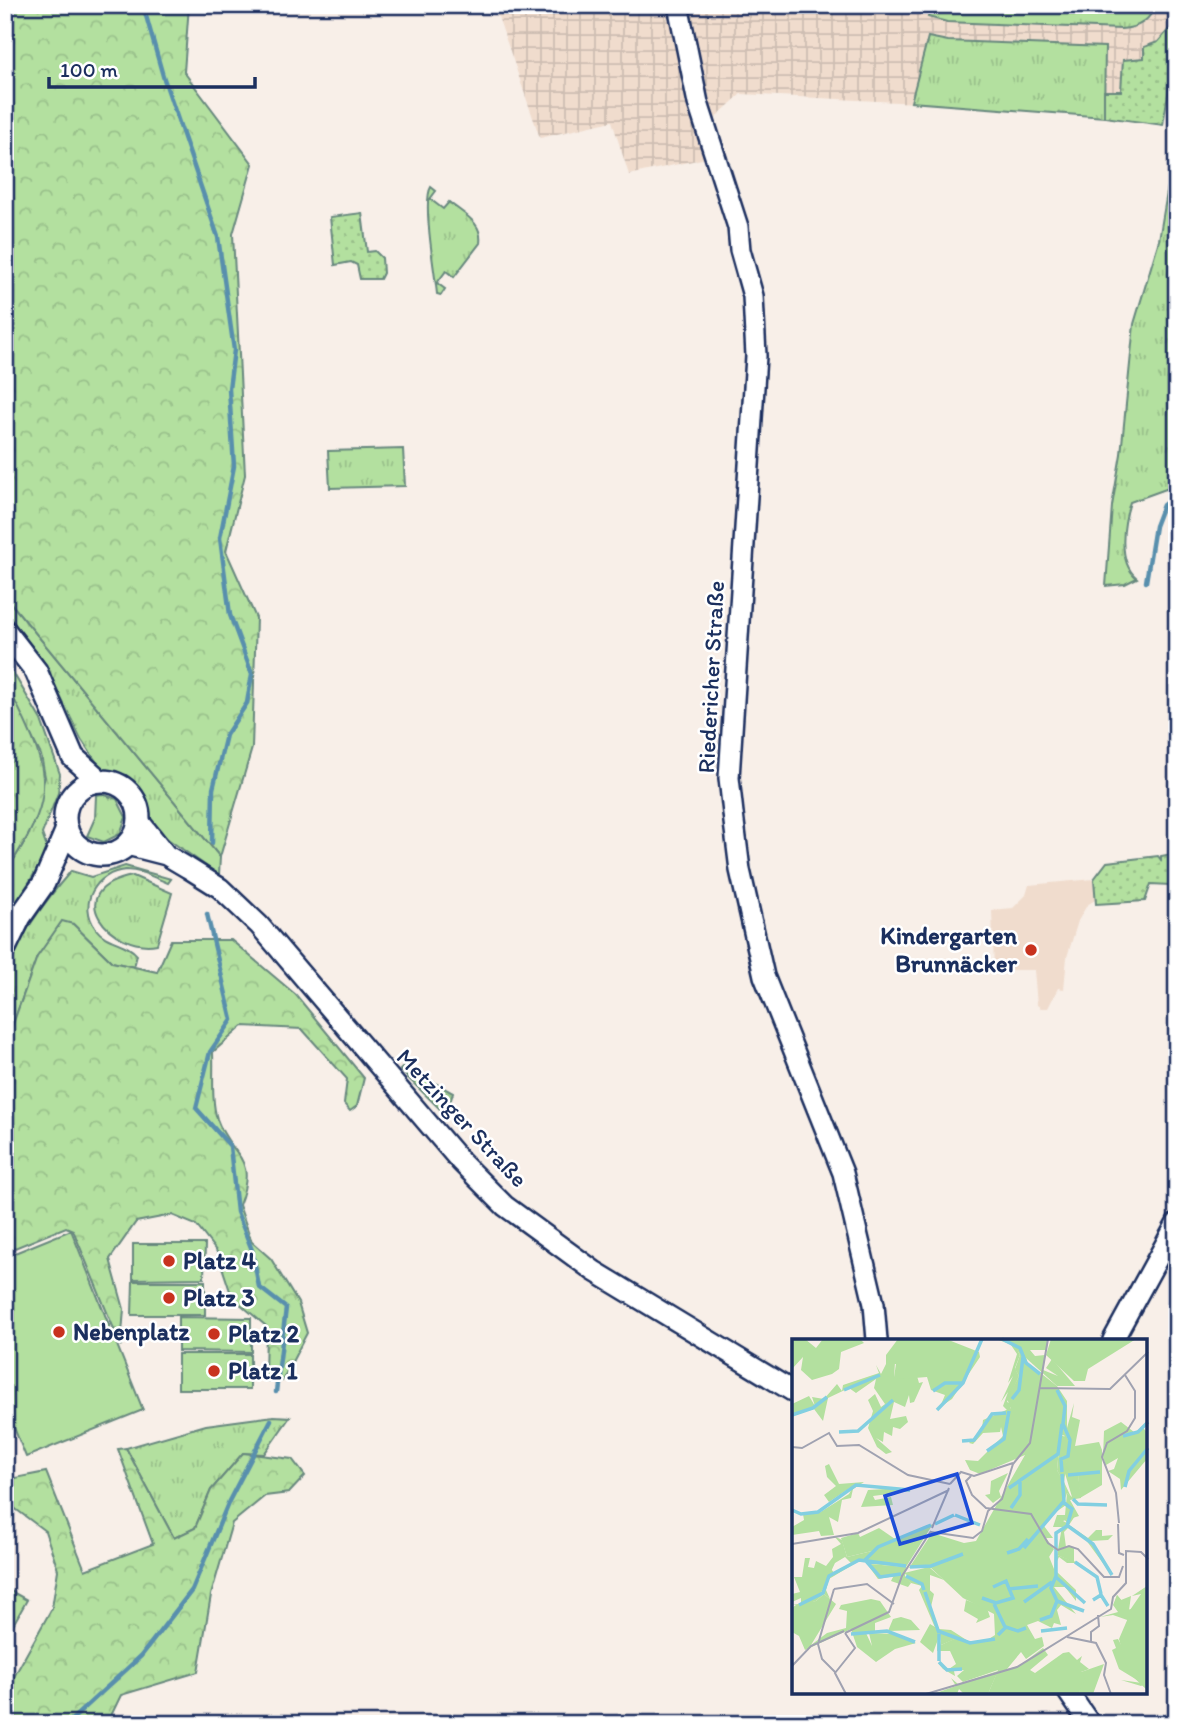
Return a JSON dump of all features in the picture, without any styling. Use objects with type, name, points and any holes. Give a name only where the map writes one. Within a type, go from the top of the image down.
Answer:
[{"type":"main road","points":[[5,631],[36,671],[73,757],[78,790]]},
{"type":"main road","points":[[73,757],[100,781]]},
{"type":"main road","points":[[5,948],[20,917],[44,883],[67,829],[66,808],[78,790],[100,781],[112,782],[132,797],[139,821],[137,830],[127,845],[117,852],[92,853],[70,863],[44,883]]},
{"type":"main road","points":[[67,829],[81,848],[92,853]]},
{"type":"street","name":"Riedericher Straße","points":[[678,5],[698,103],[738,227],[740,250],[753,296],[756,356],[729,778],[740,870],[764,976],[843,1173],[874,1304],[877,1339]]},
{"type":"street","name":"Metzinger Straße","points":[[139,821],[166,855]]},
{"type":"street","name":"Metzinger Straße","points":[[127,845],[166,855],[220,888],[259,925],[461,1162],[505,1206],[594,1271],[792,1391]]},
{"type":"street","points":[[1114,1339],[1177,1223]]},
{"type":"street","points":[[1069,1694],[1090,1724]]},
{"type":"shaded area","points":[[494,5],[1177,5],[1177,38],[1163,125],[1036,109],[741,94],[718,115],[707,132],[715,156],[629,175],[612,121],[540,138]]},
{"type":"shaded area","name":"Kindergarten Brunnäcker","points":[[1094,879],[1095,900],[1087,905],[1078,921],[1067,957],[1064,989],[1058,988],[1048,1008],[1041,1008],[1037,1005],[1034,970],[994,970],[992,910],[1013,908],[1026,895],[1029,885]]},
{"type":"green space","points":[[5,5],[189,5],[184,72],[253,164],[233,234],[245,475],[226,551],[256,618],[252,748],[220,857],[5,596]]},
{"type":"green space","points":[[932,5],[1155,5],[1150,16],[1142,23],[1121,29],[947,22],[928,17]]},
{"type":"green space","points":[[1170,28],[1177,29],[1177,38],[1163,125],[1104,117],[1104,91],[1121,91],[1123,60],[1144,58],[1144,47],[1158,42]]},
{"type":"green space","points":[[928,37],[948,41],[1105,47],[1104,117],[911,102]]},
{"type":"green space","points":[[1177,133],[1177,485],[1130,502],[1125,521],[1124,553],[1126,562],[1137,578],[1125,584],[1106,586],[1112,506],[1121,454],[1134,324],[1159,240]]},
{"type":"green space","points":[[431,187],[436,191],[430,199],[443,209],[449,202],[471,219],[480,236],[480,243],[454,277],[446,271],[437,283],[445,289],[441,295],[437,294],[430,238],[428,207]]},
{"type":"green space","points":[[362,213],[367,252],[375,251],[382,258],[383,273],[380,279],[360,279],[357,265],[351,262],[335,265],[330,217]]},
{"type":"green space","points":[[403,449],[405,486],[330,488],[328,451]]},
{"type":"green space","points":[[5,596],[220,857],[219,875],[155,830],[146,818],[139,795],[130,784],[102,770],[81,739],[42,659],[5,611]]},
{"type":"green space","points":[[5,659],[41,720],[60,774],[58,793],[42,834],[48,851],[5,922],[5,874],[28,836],[45,777],[41,755],[5,685]]},
{"type":"green space","points":[[5,685],[18,706],[37,750],[43,787],[36,820],[5,874]]},
{"type":"green space","points":[[102,794],[117,799],[126,817],[120,834],[104,842],[87,836],[95,818],[96,795]]},
{"type":"green space","points":[[1172,854],[1170,885],[1151,884],[1145,901],[1096,904],[1094,879],[1107,862],[1158,856],[1161,860],[1161,856]]},
{"type":"green space","points":[[125,866],[171,879],[168,883],[132,870],[115,872],[98,883],[89,900],[88,910],[96,929],[137,955],[134,967],[112,962],[73,924],[37,957],[5,1046],[5,979],[15,951],[32,922],[71,871],[91,877]]},
{"type":"green space","points":[[133,876],[172,893],[157,944],[140,944],[124,939],[100,919],[95,906],[98,894],[110,883]]},
{"type":"green space","points":[[62,921],[73,924],[112,962],[157,972],[171,940],[231,940],[296,995],[364,1078],[357,1106],[350,1111],[344,1104],[347,1079],[302,1029],[243,1026],[213,1052],[213,1095],[217,1119],[222,1132],[240,1158],[246,1176],[239,1205],[252,1242],[271,1259],[298,1303],[307,1333],[282,1381],[265,1381],[266,1326],[232,1297],[217,1252],[196,1225],[172,1215],[136,1222],[110,1259],[124,1309],[121,1346],[73,1230],[66,1227],[5,1252],[5,1046],[37,957]]},
{"type":"green space","points":[[404,1066],[453,1093],[446,1115],[400,1070]]},
{"type":"green space","name":"Nebenplatz","points":[[71,1230],[143,1410],[26,1457],[5,1406],[5,1257]]},
{"type":"green space","name":"Platz 4","points":[[133,1244],[205,1244],[204,1278],[133,1279]]},
{"type":"green space","name":"Platz 3","points":[[133,1281],[205,1281],[205,1315],[132,1315]]},
{"type":"green space","name":"Platz 2","points":[[178,1317],[251,1318],[251,1352],[178,1351]]},
{"type":"green space","name":"Platz 1","points":[[178,1354],[250,1354],[250,1389],[178,1389]]},
{"type":"green space","points":[[274,1416],[290,1417],[264,1454],[243,1453],[211,1490],[195,1528],[174,1538],[126,1448],[206,1425]]},
{"type":"green space","points":[[126,1448],[174,1538],[195,1528],[211,1490],[243,1453],[292,1459],[305,1476],[289,1493],[265,1496],[232,1523],[211,1595],[198,1672],[121,1695],[107,1724],[5,1724],[5,1693],[52,1608],[58,1570],[45,1531],[5,1501],[5,1480],[46,1472],[85,1570],[153,1544],[118,1449]]},
{"type":"green space","points":[[5,1588],[27,1600],[5,1639]]},
{"type":"waterway","points":[[143,5],[163,76],[218,237],[234,350],[229,389],[234,466],[220,538],[230,615],[252,674],[247,703],[226,735],[213,789],[212,843]]},
{"type":"waterway","points":[[1146,582],[1155,526],[1163,505],[1177,495]]},
{"type":"waterway","points":[[207,914],[232,1020],[210,1052],[196,1108],[230,1146],[237,1212],[252,1250],[259,1287],[286,1308],[276,1392]]},
{"type":"waterway","points":[[67,1724],[141,1656],[192,1590],[229,1501],[271,1420]]},
{"type":"place","name":"Kindergarten Brunnäcker","points":[[1031,950]]},
{"type":"place","name":"Platz 4","points":[[169,1261]]},
{"type":"place","name":"Platz 3","points":[[169,1298]]},
{"type":"place","name":"Nebenplatz","points":[[59,1332]]},
{"type":"place","name":"Platz 2","points":[[214,1334]]},
{"type":"place","name":"Platz 1","points":[[214,1371]]}]
